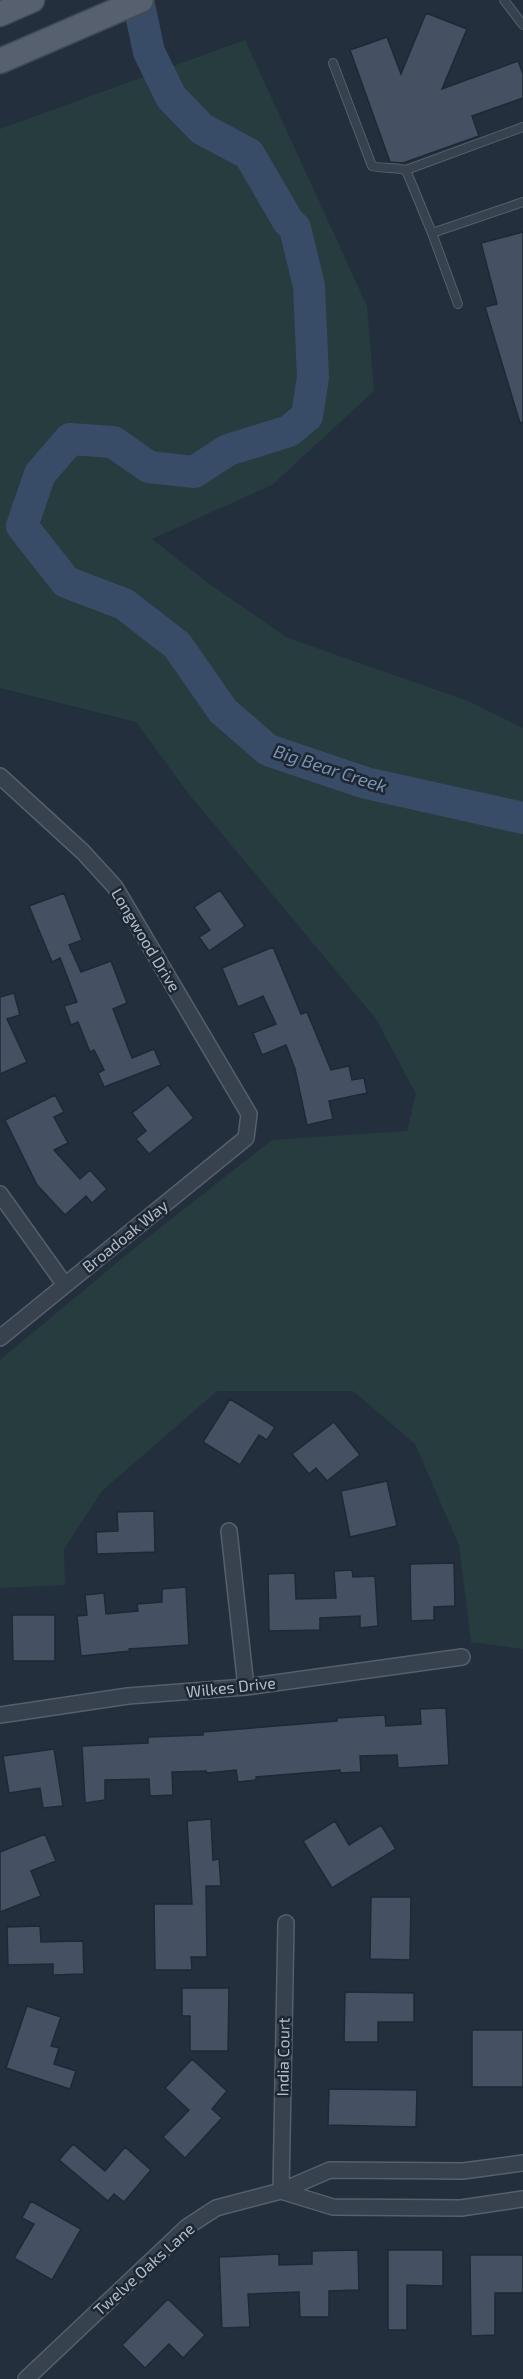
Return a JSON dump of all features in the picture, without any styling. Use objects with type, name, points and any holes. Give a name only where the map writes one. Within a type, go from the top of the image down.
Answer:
[{"type":"main road","points":[[0,14],[32,0]]},
{"type":"main road","points":[[0,61],[141,0]]},
{"type":"street","name":"Longwood Drive","points":[[0,776],[83,852],[115,887],[249,1113],[248,1133]]},
{"type":"street","name":"Broadoak Way","points":[[0,1338],[246,1138],[248,1133]]},
{"type":"street","points":[[0,1194],[65,1285]]},
{"type":"street","points":[[229,1532],[246,1687]]},
{"type":"street","name":"Wilkes Drive","points":[[0,1715],[128,1696],[246,1687],[462,1657]]},
{"type":"street","name":"India Court","points":[[281,2191],[286,1923]]},
{"type":"street","name":"Twelve Oaks Lane","points":[[26,2379],[187,2227],[216,2208],[281,2191],[330,2170],[463,2170],[523,2163]]},
{"type":"street","points":[[281,2191],[333,2207],[461,2208],[523,2199]]},
{"type":"lane","points":[[504,0],[523,25]]},
{"type":"lane","points":[[333,63],[372,166],[406,170],[523,127]]},
{"type":"lane","points":[[406,170],[458,304]]},
{"type":"lane","points":[[432,233],[523,202]]},
{"type":"green space","points":[[245,40],[367,306],[374,391],[272,485],[152,539],[208,583],[288,638],[468,701],[523,728],[523,1649],[471,1642],[459,1545],[415,1444],[353,1391],[217,1391],[102,1491],[64,1549],[65,1585],[0,1588],[0,1360],[137,1246],[272,1140],[407,1131],[416,1094],[376,1019],[188,793],[136,722],[0,688],[0,129]]},
{"type":"building","points":[[426,13],[467,29],[442,89],[518,61],[523,74],[523,98],[472,116],[479,136],[403,163],[390,162],[350,50],[387,37],[401,74]]},
{"type":"building","points":[[523,232],[523,422],[520,423],[485,307],[497,304],[481,243]]},
{"type":"building","points":[[220,890],[245,926],[209,951],[199,937],[210,930],[194,907]]},
{"type":"building","points":[[64,893],[82,940],[69,945],[81,972],[111,961],[127,1003],[113,1009],[132,1058],[154,1049],[161,1065],[104,1087],[98,1073],[104,1070],[94,1050],[90,1052],[78,1022],[71,1025],[64,1006],[77,1002],[60,958],[52,962],[29,906]]},
{"type":"building","points":[[273,947],[301,1014],[307,1012],[331,1070],[349,1066],[352,1080],[364,1078],[367,1093],[329,1101],[333,1119],[307,1125],[295,1069],[286,1045],[262,1055],[253,1033],[276,1024],[263,996],[238,1007],[222,968]]},
{"type":"building","points":[[14,993],[20,1015],[7,1019],[27,1062],[0,1074],[0,997]]},
{"type":"building","points":[[168,1085],[194,1118],[149,1154],[136,1139],[146,1131],[132,1113]]},
{"type":"building","points":[[55,1095],[64,1112],[54,1117],[68,1143],[54,1150],[80,1179],[90,1170],[107,1189],[92,1203],[86,1196],[65,1215],[37,1185],[5,1120]]},
{"type":"building","points":[[230,1399],[275,1427],[267,1440],[259,1435],[240,1465],[203,1442]]},
{"type":"building","points":[[334,1422],[360,1455],[327,1481],[316,1468],[309,1474],[292,1454]]},
{"type":"building","points":[[387,1481],[397,1526],[350,1537],[341,1491]]},
{"type":"building","points":[[154,1511],[155,1552],[97,1554],[96,1532],[118,1531],[117,1512]]},
{"type":"building","points":[[454,1563],[455,1606],[434,1607],[434,1620],[411,1621],[410,1564]]},
{"type":"building","points":[[352,1570],[353,1577],[375,1576],[378,1626],[360,1628],[360,1616],[320,1618],[320,1630],[269,1631],[268,1574],[295,1573],[296,1599],[336,1598],[334,1571]]},
{"type":"building","points":[[186,1587],[189,1645],[129,1649],[130,1651],[81,1656],[77,1616],[87,1615],[85,1595],[104,1593],[106,1614],[138,1611],[137,1604],[162,1602],[162,1589]]},
{"type":"building","points":[[12,1615],[55,1615],[55,1661],[13,1661]]},
{"type":"building","points":[[446,1708],[449,1765],[398,1768],[397,1755],[360,1756],[361,1772],[340,1773],[340,1770],[256,1777],[256,1780],[238,1782],[236,1770],[207,1773],[206,1771],[172,1772],[173,1795],[150,1796],[149,1779],[105,1780],[105,1800],[85,1803],[82,1746],[148,1743],[148,1737],[203,1735],[203,1732],[337,1721],[337,1718],[385,1715],[386,1726],[421,1724],[420,1709]]},
{"type":"building","points":[[54,1749],[63,1806],[43,1808],[40,1788],[9,1793],[3,1756]]},
{"type":"building","points":[[211,1819],[213,1860],[219,1859],[221,1886],[206,1886],[207,1957],[191,1957],[192,1970],[155,1970],[154,1904],[192,1904],[187,1821]]},
{"type":"building","points":[[335,1821],[349,1845],[381,1825],[396,1849],[332,1888],[303,1841]]},
{"type":"building","points":[[45,1834],[56,1861],[31,1871],[41,1896],[0,1912],[0,1852]]},
{"type":"building","points":[[371,1897],[411,1897],[410,1960],[370,1959]]},
{"type":"building","points":[[40,1926],[41,1942],[83,1941],[84,1974],[53,1975],[53,1964],[8,1965],[7,1927]]},
{"type":"building","points":[[182,1988],[229,1988],[228,2051],[190,2051],[190,2016],[182,2016]]},
{"type":"building","points":[[345,1992],[414,1993],[414,2022],[378,2022],[378,2042],[344,2042]]},
{"type":"building","points":[[27,2006],[61,2017],[51,2046],[59,2048],[54,2064],[76,2071],[70,2089],[6,2068]]},
{"type":"building","points":[[472,2030],[523,2030],[523,2087],[472,2087]]},
{"type":"building","points":[[192,2059],[227,2091],[212,2109],[222,2118],[185,2158],[163,2137],[189,2110],[165,2088]]},
{"type":"building","points":[[329,2089],[417,2090],[416,2127],[328,2125]]},
{"type":"building","points":[[73,2144],[105,2171],[125,2147],[151,2170],[124,2202],[114,2194],[108,2201],[59,2160]]},
{"type":"building","points":[[31,2201],[81,2229],[52,2280],[14,2258],[34,2224],[22,2218]]},
{"type":"building","points":[[358,2250],[359,2290],[329,2291],[329,2317],[300,2317],[299,2292],[248,2294],[250,2327],[222,2328],[219,2257],[279,2254],[279,2265],[312,2264],[312,2251]]},
{"type":"building","points":[[388,2250],[443,2250],[443,2286],[407,2285],[407,2330],[388,2330]]},
{"type":"building","points":[[470,2255],[523,2255],[523,2293],[495,2293],[495,2335],[471,2336]]},
{"type":"building","points":[[168,2299],[205,2335],[183,2358],[169,2344],[145,2368],[122,2345]]},
{"type":"waterway","name":"Big Bear Creek","points":[[138,0],[149,52],[171,97],[202,129],[249,154],[288,221],[295,228],[309,286],[313,377],[307,416],[289,431],[228,450],[194,472],[149,467],[113,442],[70,439],[40,474],[22,526],[66,582],[124,604],[177,645],[223,711],[268,750],[366,783],[523,818]]}]
